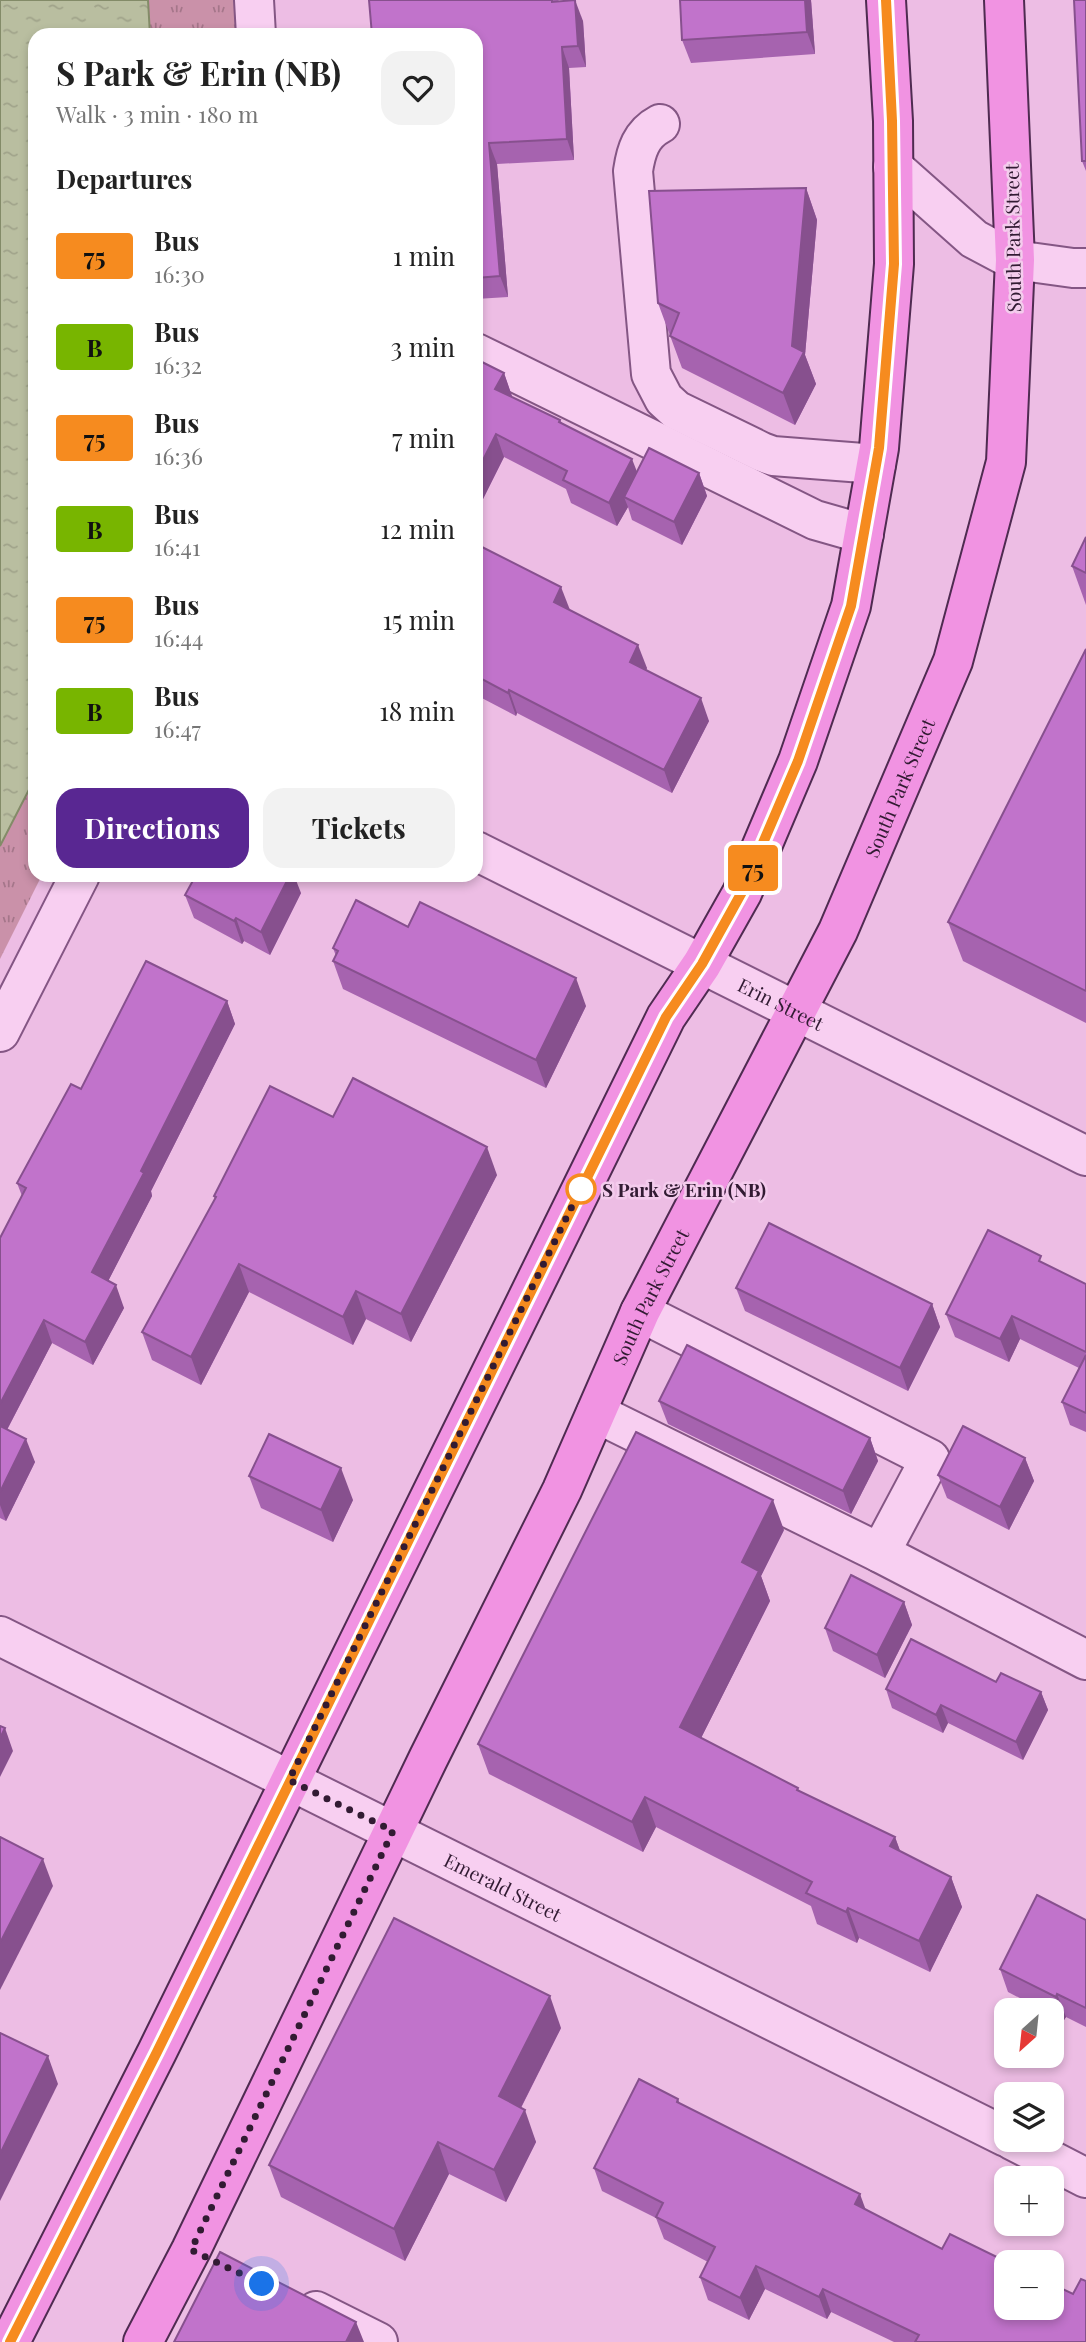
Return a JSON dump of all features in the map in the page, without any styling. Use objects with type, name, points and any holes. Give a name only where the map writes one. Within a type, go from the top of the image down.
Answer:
[{"type":"main road","points":[[10,2342],[157,2052],[666,1017],[702,964],[742,892],[798,761],[851,606],[876,464],[894,264],[894,167],[886,0]]},
{"type":"main road","name":"South Park Street","points":[[143,2342],[191,2250],[393,1831],[562,1490],[640,1312],[757,1082],[838,931],[953,662],[1006,462],[1015,260],[1004,0]]},
{"type":"street","points":[[254,0],[256,28]]},
{"type":"street","points":[[660,124],[651,129],[642,140],[635,156],[633,171],[651,374],[664,399],[676,410],[694,420],[774,456],[876,464]]},
{"type":"street","points":[[894,167],[975,239],[1015,260],[1086,268]]},
{"type":"street","points":[[483,356],[815,520],[864,534]]},
{"type":"street","name":"Erin Street","points":[[483,855],[1086,1156]]},
{"type":"street","points":[[0,1032],[76,882]]},
{"type":"street","points":[[640,1312],[930,1459],[880,1553]]},
{"type":"street","points":[[596,1413],[880,1553],[1086,1660]]},
{"type":"street","name":"Emerald Street","points":[[0,1636],[994,2131]]},
{"type":"street","points":[[1035,2152],[1086,2178]]},
{"type":"street","points":[[191,2250],[227,2267]]},
{"type":"street","points":[[285,2296],[378,2342]]},
{"type":"green space","points":[[148,0],[254,0],[256,28],[150,28]]},
{"type":"green space","points":[[28,792],[28,882],[38,882],[0,959],[0,846]]},
{"type":"water","points":[[0,0],[148,0],[150,28],[28,28],[28,792],[0,846]]},
{"type":"building","points":[[369,0],[575,0],[578,46],[562,47],[567,139],[489,143],[500,276],[483,277],[483,28],[371,28]]},
{"type":"building","points":[[680,0],[805,0],[807,32],[682,40]]},
{"type":"building","points":[[1074,0],[1086,0],[1086,161],[1082,161]]},
{"type":"building","points":[[806,188],[792,346],[804,352],[783,393],[670,336],[679,313],[658,303],[649,191]]},
{"type":"building","points":[[483,362],[504,373],[495,389],[632,459],[609,503],[563,480],[567,471],[496,434],[483,460]]},
{"type":"building","points":[[649,448],[699,473],[674,522],[624,497]]},
{"type":"building","points":[[1086,537],[1086,573],[1072,566]]},
{"type":"building","points":[[483,548],[561,587],[554,602],[638,645],[630,662],[701,698],[664,770],[509,690],[508,693],[483,680]]},
{"type":"building","points":[[1086,649],[1086,991],[948,922]]},
{"type":"building","points":[[192,882],[286,882],[261,932],[185,895]]},
{"type":"building","points":[[356,900],[408,927],[420,902],[576,978],[536,1060],[333,961],[338,951],[333,948]]},
{"type":"building","points":[[146,961],[227,1001],[141,1171],[144,1173],[92,1272],[116,1285],[85,1342],[44,1320],[0,1404],[0,1238],[26,1188],[17,1183],[71,1084],[81,1089]]},
{"type":"building","points":[[353,1078],[487,1147],[401,1314],[356,1291],[343,1317],[239,1264],[191,1357],[142,1332],[216,1197],[214,1196],[270,1086],[333,1117]]},
{"type":"building","points":[[769,1223],[932,1304],[900,1368],[736,1288]]},
{"type":"building","points":[[988,1230],[1041,1256],[1039,1261],[1086,1284],[1086,1352],[1012,1316],[1000,1339],[946,1314]]},
{"type":"building","points":[[687,1345],[870,1438],[843,1491],[659,1401]]},
{"type":"building","points":[[1086,1355],[1086,1413],[1062,1402]]},
{"type":"building","points":[[0,1426],[26,1439],[0,1492]]},
{"type":"building","points":[[963,1426],[1025,1458],[1000,1507],[938,1475]]},
{"type":"building","points":[[636,1432],[773,1500],[742,1562],[759,1571],[680,1727],[798,1788],[797,1790],[895,1837],[890,1846],[951,1877],[919,1941],[848,1908],[846,1912],[806,1893],[812,1882],[645,1797],[632,1822],[478,1744]]},
{"type":"building","points":[[269,1434],[341,1468],[321,1510],[249,1476]]},
{"type":"building","points":[[851,1575],[904,1602],[877,1655],[825,1628]]},
{"type":"building","points":[[911,1639],[996,1682],[1001,1673],[1041,1692],[1016,1742],[941,1705],[936,1715],[886,1689]]},
{"type":"building","points":[[0,1837],[43,1859],[0,1943]]},
{"type":"building","points":[[1037,1895],[1086,1920],[1086,2008],[1057,1994],[1056,1997],[1000,1969]]},
{"type":"building","points":[[394,1918],[550,1996],[499,2096],[525,2110],[494,2170],[438,2142],[394,2229],[269,2165]]},
{"type":"building","points":[[0,2033],[48,2056],[0,2154]]},
{"type":"building","points":[[639,2079],[678,2099],[677,2102],[860,2194],[855,2204],[942,2249],[950,2234],[994,2256],[994,2320],[1064,2320],[1064,2290],[1073,2294],[1081,2279],[1086,2281],[1086,2342],[915,2342],[919,2335],[823,2289],[819,2297],[756,2266],[740,2298],[700,2277],[715,2247],[656,2217],[663,2203],[594,2168]]},
{"type":"building","points":[[220,2252],[356,2322],[346,2342],[174,2342]]},
{"type":"bus line","name":"75","points":[[10,2342],[157,2052],[666,1017],[702,964],[742,892],[798,761],[851,606],[879,448],[894,264],[892,121],[886,0]]},
{"type":"place","name":"S Park & Erin (NB)","points":[[581,1189]]},
{"type":"route","points":[[262,2284],[191,2250],[393,1831],[289,1780],[585,1180],[581,1189]]}]
